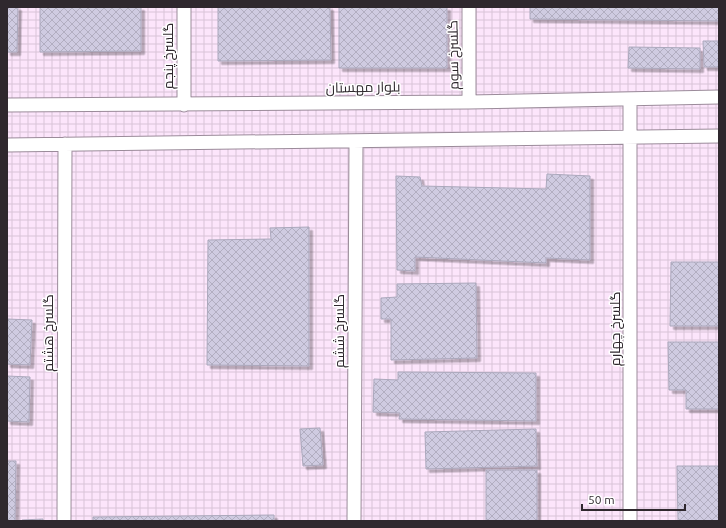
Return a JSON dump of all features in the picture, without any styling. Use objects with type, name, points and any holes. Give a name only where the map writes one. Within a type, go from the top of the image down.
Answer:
[{"type":"street","name":"گلسرخ پنجم","points":[[184,7],[184,105]]},
{"type":"street","name":"گلسرخ سوم","points":[[468,7],[470,102]]},
{"type":"street","name":"بلوار مهستان","points":[[7,105],[470,102],[719,97]]},
{"type":"street","name":"گلسرخ چهارم","points":[[630,99],[630,521]]},
{"type":"street","points":[[7,145],[719,136]]},
{"type":"street","name":"گلسرخ ششم","points":[[354,521],[356,141]]},
{"type":"street","name":"گلسرخ هشتم","points":[[64,521],[65,144]]},
{"type":"shaded area","points":[[7,7],[719,7],[719,521],[7,521]]},
{"type":"building","points":[[7,7],[18,7],[17,52],[7,52]]},
{"type":"building","points":[[40,7],[141,7],[141,51],[40,52]]},
{"type":"building","points":[[218,7],[330,7],[331,60],[218,61]]},
{"type":"building","points":[[339,7],[447,7],[447,68],[339,68]]},
{"type":"building","points":[[530,7],[719,7],[719,21],[530,19]]},
{"type":"building","points":[[703,41],[719,41],[719,67],[704,67]]},
{"type":"building","points":[[629,47],[700,48],[700,69],[628,68]]},
{"type":"building","points":[[547,174],[590,176],[590,260],[546,258],[546,263],[415,257],[415,271],[397,270],[396,176],[420,177],[422,186],[546,189]]},
{"type":"building","points":[[309,227],[309,366],[207,365],[208,240],[271,239],[270,228]]},
{"type":"building","points":[[671,262],[719,262],[719,326],[670,326]]},
{"type":"building","points":[[476,283],[477,358],[391,360],[391,319],[381,319],[381,298],[397,297],[397,284]]},
{"type":"building","points":[[7,319],[32,320],[30,365],[7,364]]},
{"type":"building","points":[[668,342],[719,342],[719,409],[686,409],[686,390],[669,390]]},
{"type":"building","points":[[398,372],[536,373],[536,421],[399,419],[400,413],[373,412],[374,379],[398,380]]},
{"type":"building","points":[[7,376],[30,377],[29,422],[7,421]]},
{"type":"building","points":[[320,428],[323,465],[303,466],[300,429]]},
{"type":"building","points":[[536,429],[537,466],[426,469],[425,432]]},
{"type":"building","points":[[7,461],[16,461],[15,521],[7,521]]},
{"type":"building","points":[[677,466],[719,466],[719,521],[678,521]]},
{"type":"building","points":[[486,470],[537,470],[537,521],[486,521]]},
{"type":"building","points":[[274,515],[274,521],[93,521],[93,517]]},
{"type":"building","points":[[43,519],[43,521],[22,521],[22,520]]}]
